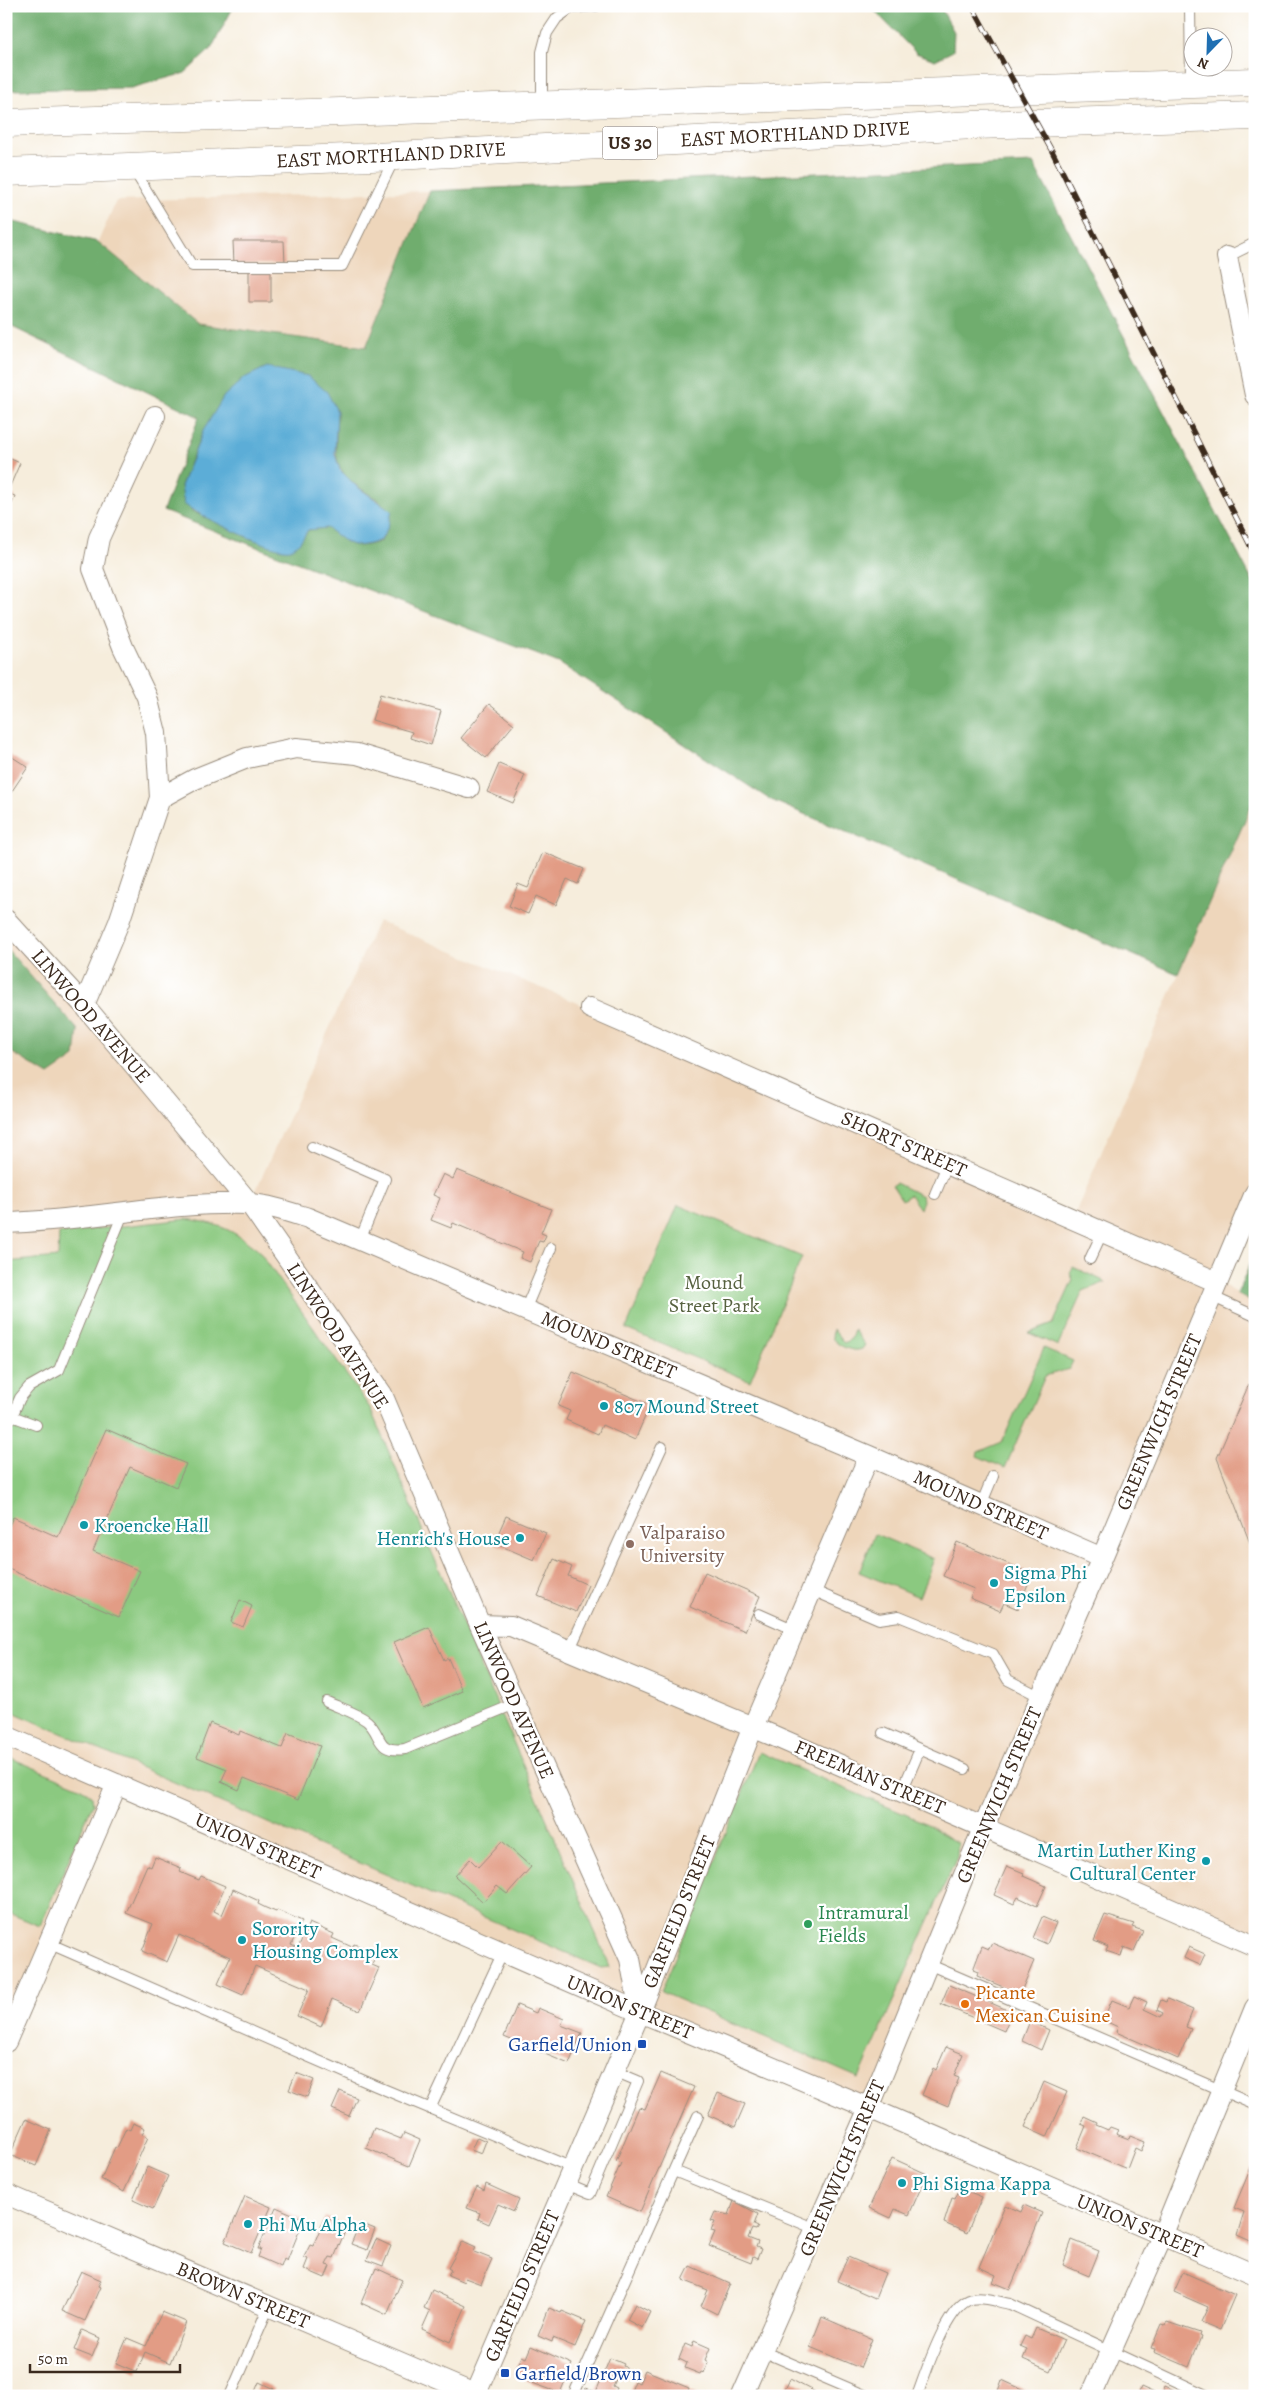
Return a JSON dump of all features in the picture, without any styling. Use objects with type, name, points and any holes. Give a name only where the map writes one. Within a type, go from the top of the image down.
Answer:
[{"type":"highway","name":"EAST MORTHLAND DRIVE","points":[[6,123],[1255,82]]},
{"type":"highway","name":"EAST MORTHLAND DRIVE","points":[[6,172],[396,156],[974,125],[1255,116]]},
{"type":"street","points":[[1227,257],[1255,395]]},
{"type":"street","points":[[84,1006],[119,922],[160,798],[156,733],[147,697],[112,621],[93,569],[98,538],[154,416]]},
{"type":"street","points":[[160,798],[195,779],[247,758],[296,748],[357,754],[469,788]]},
{"type":"street","name":"LINWOOD AVENUE","points":[[6,920],[84,1006],[250,1204],[382,1394],[480,1625],[630,1958],[640,2012]]},
{"type":"street","name":"SHORT STREET","points":[[590,1008],[1103,1231],[1214,1289]]},
{"type":"street","name":"GREENWICH STREET","points":[[742,2396],[869,2108],[984,1826],[1102,1558],[1255,1193]]},
{"type":"street","name":"MOUND STREET","points":[[6,1223],[124,1212],[250,1204],[277,1208],[308,1218],[360,1240],[869,1456],[1102,1558]]},
{"type":"street","name":"GARFIELD STREET","points":[[477,2395],[640,2012],[753,1727],[869,1456]]},
{"type":"street","name":"FREEMAN STREET","points":[[480,1625],[511,1626],[984,1826],[1255,1946]]},
{"type":"street","name":"UNION STREET","points":[[6,1736],[640,2012],[869,2108],[1255,2275]]},
{"type":"street","points":[[6,2042],[117,1784]]},
{"type":"street","points":[[1090,2396],[1162,2236],[1255,2008]]},
{"type":"street","name":"BROWN STREET","points":[[6,2194],[477,2395]]},
{"type":"lane","points":[[542,105],[542,52],[547,33],[556,18],[571,8],[594,6]]},
{"type":"lane","points":[[1190,6],[1188,26],[1190,84]]},
{"type":"lane","points":[[132,167],[192,266],[342,266],[396,156]]},
{"type":"lane","points":[[1227,257],[1255,243]]},
{"type":"lane","points":[[312,1147],[386,1179],[360,1240]]},
{"type":"lane","points":[[935,1194],[948,1163]]},
{"type":"lane","points":[[36,1424],[12,1416],[20,1398],[29,1387],[59,1370],[124,1212]]},
{"type":"lane","points":[[1090,1260],[1103,1231]]},
{"type":"lane","points":[[525,1310],[551,1248]]},
{"type":"lane","points":[[1214,1289],[1255,1316]]},
{"type":"lane","points":[[569,1651],[662,1447]]},
{"type":"lane","points":[[981,1504],[993,1476]]},
{"type":"lane","points":[[812,1590],[879,1619],[899,1616],[993,1654],[1008,1680],[1041,1696]]},
{"type":"lane","points":[[759,1614],[795,1630]]},
{"type":"lane","points":[[327,1702],[366,1721],[385,1747],[395,1750],[405,1749],[515,1704]]},
{"type":"lane","points":[[883,1733],[965,1769]]},
{"type":"lane","points":[[902,1791],[920,1749]]},
{"type":"lane","points":[[48,1943],[430,2108],[569,2176],[590,2194],[638,2081],[614,2071]]},
{"type":"lane","points":[[430,2108],[502,1952]]},
{"type":"lane","points":[[928,1964],[1255,2105]]},
{"type":"lane","points":[[573,2396],[698,2116]]},
{"type":"lane","points":[[674,2171],[816,2229]]},
{"type":"lane","points":[[917,2396],[944,2328],[958,2309],[970,2299],[987,2299],[1010,2304],[1111,2349],[1208,2396]]},
{"type":"lane","points":[[230,2396],[269,2306]]},
{"type":"lane","points":[[762,2351],[867,2396]]},
{"type":"shaded area","points":[[430,191],[366,347],[198,324],[98,242],[116,201]]},
{"type":"shaded area","name":"Valparaiso University","points":[[1255,797],[1255,1193],[1217,1281],[1255,1304],[1255,1946],[984,1827],[869,2108],[117,1784],[6,2042],[6,920],[250,1203],[378,921],[590,1008],[1073,1218]]},
{"type":"green space","points":[[6,6],[234,6],[211,49],[185,73],[131,88],[6,90]]},
{"type":"green space","points":[[870,6],[940,6],[954,32],[953,51],[935,60],[916,53]]},
{"type":"green space","points":[[1033,163],[1255,586],[1255,797],[1178,974],[769,799],[559,663],[163,511],[199,417],[6,324],[6,220],[98,242],[198,324],[366,347],[430,191]],"holes":[[[244,378],[337,411],[336,445],[340,466],[353,482],[381,502],[388,527],[381,541],[357,546],[346,542],[327,527],[308,530],[300,542],[251,539],[192,511],[181,486],[187,470],[199,441],[213,415]]]},
{"type":"green space","points":[[6,948],[78,1030],[75,1057],[49,1075],[6,1049]]},
{"type":"green space","points":[[896,1183],[922,1196],[923,1201],[920,1209],[910,1195],[902,1200],[892,1185]]},
{"type":"green space","name":"Mound Street Park","points":[[678,1205],[802,1257],[750,1381],[626,1329]]},
{"type":"green space","points":[[187,1219],[209,1223],[226,1229],[259,1251],[370,1408],[610,1967],[601,1968],[6,1709],[6,1262],[58,1257],[59,1233]]},
{"type":"green space","points":[[1255,1253],[1255,1304],[1237,1294]]},
{"type":"green space","points":[[1073,1267],[1106,1282],[1083,1291],[1058,1346],[1029,1333],[1053,1324],[1073,1280],[1070,1273]]},
{"type":"green space","points":[[833,1329],[844,1343],[851,1339],[854,1330],[865,1345],[862,1349],[858,1350],[842,1346],[832,1338]]},
{"type":"green space","points":[[1044,1348],[1073,1361],[1069,1369],[1045,1376],[1005,1468],[977,1456],[978,1452],[1002,1442]]},
{"type":"green space","points":[[875,1534],[934,1559],[919,1597],[859,1572]]},
{"type":"green space","name":"Intramural Fields","points":[[759,1752],[921,1821],[958,1843],[957,1857],[859,2078],[661,1992]]},
{"type":"green space","points":[[6,1756],[80,1787],[92,1796],[93,1803],[40,1926],[6,1912]]},
{"type":"water","points":[[267,367],[308,376],[327,392],[337,411],[335,454],[340,470],[356,486],[392,511],[388,527],[381,540],[357,546],[341,539],[327,528],[308,530],[296,546],[290,549],[282,549],[236,532],[203,516],[184,504],[181,486],[203,431],[224,396],[244,378]]},
{"type":"building","points":[[233,241],[284,241],[285,264],[234,264]]},
{"type":"building","points":[[249,271],[271,271],[271,302],[249,302]]},
{"type":"building","points":[[6,457],[20,463],[7,493],[15,496],[8,513],[6,512]]},
{"type":"building","points":[[380,694],[441,711],[431,745],[410,738],[412,732],[372,720]]},
{"type":"building","points":[[489,704],[514,724],[486,758],[461,738]]},
{"type":"building","points":[[6,753],[28,767],[6,800]]},
{"type":"building","points":[[499,764],[525,775],[513,803],[487,792]]},
{"type":"building","points":[[543,852],[584,869],[578,884],[567,879],[556,905],[536,896],[528,914],[509,906],[518,884],[528,888]]},
{"type":"building","points":[[457,1170],[551,1209],[541,1233],[546,1235],[543,1242],[539,1241],[530,1262],[520,1258],[523,1252],[453,1223],[451,1228],[431,1220],[440,1198],[433,1195],[443,1174],[453,1179]]},
{"type":"building","name":"807 Mound Street","points":[[573,1372],[650,1405],[635,1440],[602,1425],[598,1434],[566,1420],[570,1411],[558,1406]]},
{"type":"building","points":[[1249,1384],[1255,1386],[1255,1556],[1217,1458]]},
{"type":"building","name":"Kroencke Hall","points":[[106,1429],[186,1464],[176,1487],[130,1467],[93,1551],[140,1571],[119,1617],[6,1568],[6,1532],[13,1517],[58,1537]]},
{"type":"building","name":"Henrich's House","points":[[506,1516],[546,1533],[534,1560],[494,1543]]},
{"type":"building","name":"Sigma Phi Epsilon","points":[[957,1542],[1032,1574],[1018,1609],[1004,1603],[1000,1611],[970,1598],[974,1589],[943,1576]]},
{"type":"building","points":[[554,1559],[572,1567],[568,1576],[588,1585],[576,1612],[538,1596]]},
{"type":"building","points":[[705,1572],[760,1596],[745,1631],[690,1607]]},
{"type":"building","points":[[240,1600],[252,1606],[243,1627],[231,1622]]},
{"type":"building","points":[[429,1627],[444,1660],[448,1658],[462,1691],[423,1708],[394,1642]]},
{"type":"building","points":[[210,1723],[239,1735],[240,1731],[282,1748],[288,1733],[320,1746],[298,1800],[244,1778],[239,1790],[221,1782],[227,1769],[197,1757]]},
{"type":"building","points":[[502,1841],[531,1867],[507,1894],[497,1886],[483,1902],[455,1876],[470,1859],[478,1867]]},
{"type":"building","name":"Sorority Housing Complex","points":[[155,1857],[181,1868],[180,1872],[189,1876],[199,1880],[201,1876],[225,1886],[214,1911],[222,1915],[233,1889],[259,1901],[258,1904],[266,1908],[276,1912],[277,1910],[302,1921],[291,1945],[298,1948],[309,1923],[334,1934],[332,1938],[352,1947],[354,1944],[377,1953],[372,1965],[379,1968],[360,2011],[332,1999],[321,2027],[297,2016],[309,1989],[255,1966],[243,1995],[218,1984],[230,1957],[179,1935],[167,1962],[142,1951],[153,1924],[126,1913],[147,1865],[151,1867]]},
{"type":"building","points":[[1007,1866],[1024,1873],[1023,1876],[1046,1886],[1037,1906],[1018,1897],[1014,1904],[994,1895]]},
{"type":"building","points":[[1105,1915],[1134,1924],[1132,1927],[1143,1931],[1134,1951],[1124,1947],[1121,1956],[1106,1951],[1108,1947],[1094,1941]]},
{"type":"building","points":[[1042,1917],[1056,1923],[1047,1944],[1033,1938]]},
{"type":"building","points":[[992,1943],[1034,1961],[1020,1994],[977,1976],[978,1972],[973,1970],[982,1946],[989,1949]]},
{"type":"building","points":[[1189,1947],[1205,1954],[1200,1965],[1184,1958]]},
{"type":"building","points":[[949,1985],[1012,2012],[1004,2031],[941,2004]]},
{"type":"building","points":[[1134,1996],[1147,2002],[1144,2009],[1161,2017],[1163,2013],[1157,2010],[1161,2000],[1166,2002],[1167,1999],[1193,2010],[1186,2027],[1191,2029],[1178,2059],[1116,2032],[1118,2027],[1103,2020],[1112,2000],[1129,2007]]},
{"type":"building","points":[[517,2005],[536,2013],[538,2008],[564,2019],[561,2025],[582,2033],[569,2064],[504,2037]]},
{"type":"building","points":[[1030,2021],[1049,2030],[1041,2050],[1022,2041]]},
{"type":"building","points":[[946,2047],[963,2054],[954,2076],[959,2078],[948,2106],[922,2095],[933,2068],[936,2070]]},
{"type":"building","points":[[296,2073],[314,2080],[307,2097],[289,2090]]},
{"type":"building","points":[[661,2073],[694,2087],[640,2212],[606,2197],[621,2163],[616,2161],[639,2107],[645,2109]]},
{"type":"building","points":[[1044,2082],[1067,2092],[1047,2137],[1025,2127]]},
{"type":"building","points":[[340,2091],[357,2098],[349,2116],[332,2109]]},
{"type":"building","points":[[718,2093],[745,2104],[735,2127],[708,2115]]},
{"type":"building","points":[[1084,2116],[1097,2122],[1096,2125],[1108,2130],[1110,2127],[1118,2130],[1116,2134],[1129,2139],[1130,2136],[1145,2142],[1141,2151],[1135,2148],[1127,2169],[1077,2148],[1086,2126],[1081,2124]]},
{"type":"building","points":[[26,2119],[51,2130],[36,2166],[10,2155]]},
{"type":"building","points":[[133,2123],[145,2128],[142,2134],[148,2137],[124,2192],[101,2179],[115,2147],[117,2148],[126,2128],[130,2130]]},
{"type":"building","points":[[374,2128],[401,2139],[404,2133],[420,2140],[409,2166],[366,2148]]},
{"type":"building","points":[[477,2137],[486,2141],[481,2154],[471,2150]]},
{"type":"building","name":"Phi Sigma Kappa","points":[[892,2158],[927,2174],[909,2215],[895,2209],[891,2218],[869,2208]]},
{"type":"building","points":[[1255,2158],[1255,2243],[1237,2235],[1244,2212],[1234,2208]]},
{"type":"building","points":[[147,2167],[168,2176],[153,2209],[133,2200]]},
{"type":"building","points":[[486,2184],[519,2199],[514,2211],[498,2204],[489,2224],[478,2219],[480,2213],[467,2208],[477,2187],[484,2191]]},
{"type":"building","points":[[960,2188],[982,2197],[967,2233],[944,2223],[952,2198],[955,2199]]},
{"type":"building","name":"Phi Mu Alpha","points":[[245,2196],[271,2207],[251,2253],[225,2242]]},
{"type":"building","points":[[734,2201],[758,2214],[754,2225],[758,2227],[756,2230],[752,2229],[748,2238],[758,2242],[756,2247],[761,2249],[757,2259],[753,2257],[751,2263],[709,2246],[715,2232],[711,2231],[715,2222],[711,2221],[715,2212],[729,2215]]},
{"type":"building","points":[[1005,2205],[1021,2212],[1024,2205],[1042,2213],[1010,2289],[993,2282],[996,2275],[979,2267]]},
{"type":"building","points":[[276,2207],[304,2219],[287,2261],[284,2259],[281,2267],[258,2257],[261,2249],[258,2249]]},
{"type":"building","points":[[325,2217],[347,2226],[334,2258],[330,2257],[326,2265],[330,2266],[325,2278],[304,2269],[308,2259],[304,2257],[310,2245],[313,2246]]},
{"type":"building","points":[[360,2223],[375,2229],[367,2250],[351,2244]]},
{"type":"building","points":[[376,2239],[391,2246],[383,2266],[367,2260]]},
{"type":"building","points":[[1072,2240],[1099,2251],[1089,2276],[1063,2265]]},
{"type":"building","points":[[463,2241],[476,2247],[474,2252],[492,2259],[481,2284],[465,2278],[464,2282],[448,2275],[451,2270],[448,2268]]},
{"type":"building","points":[[848,2257],[885,2273],[875,2298],[837,2281]]},
{"type":"building","points":[[690,2266],[730,2284],[717,2314],[701,2306],[708,2290],[683,2280]]},
{"type":"building","points":[[376,2268],[402,2280],[387,2315],[361,2303]]},
{"type":"building","points":[[81,2271],[101,2280],[98,2286],[100,2287],[85,2321],[62,2311]]},
{"type":"building","points":[[1183,2272],[1235,2295],[1220,2330],[1201,2322],[1208,2307],[1174,2292]]},
{"type":"building","points":[[432,2290],[466,2306],[450,2342],[422,2329],[430,2311],[424,2308]]},
{"type":"building","points":[[635,2304],[650,2312],[642,2328],[627,2320]]},
{"type":"building","points":[[549,2308],[586,2321],[575,2347],[553,2338],[552,2342],[538,2336]]},
{"type":"building","points":[[162,2312],[186,2322],[170,2363],[145,2352],[137,2372],[116,2363],[127,2338],[146,2346]]},
{"type":"building","points":[[822,2317],[872,2339],[860,2368],[810,2347]]},
{"type":"building","points":[[1167,2322],[1200,2333],[1199,2336],[1201,2337],[1189,2367],[1154,2352],[1155,2349],[1151,2348],[1161,2324],[1165,2325]]},
{"type":"building","points":[[1036,2328],[1064,2340],[1050,2371],[1023,2359],[1027,2349],[1020,2346],[1025,2336],[1031,2339]]},
{"type":"building","points":[[82,2330],[100,2338],[92,2357],[74,2350]]},
{"type":"building","points":[[694,2341],[710,2348],[705,2360],[708,2362],[704,2373],[701,2372],[700,2374],[685,2368],[687,2363],[679,2359],[685,2344],[692,2347]]},
{"type":"building","points":[[531,2346],[572,2364],[560,2393],[524,2380],[525,2378],[514,2374],[522,2356],[526,2358]]},
{"type":"building","points":[[610,2358],[624,2364],[623,2366],[627,2368],[623,2377],[618,2375],[613,2386],[617,2388],[614,2396],[583,2396],[586,2388],[596,2392]]},
{"type":"building","points":[[645,2370],[689,2388],[688,2391],[699,2396],[629,2396],[635,2381],[639,2383]]},
{"type":"building","points":[[790,2379],[815,2392],[813,2396],[782,2396]]},
{"type":"building","points":[[1002,2380],[1037,2396],[1007,2396],[998,2391]]},
{"type":"building","points":[[259,2382],[274,2389],[271,2396],[249,2396],[250,2392],[254,2394]]},
{"type":"building","points":[[1165,2386],[1188,2396],[1161,2396]]},
{"type":"building","points":[[1141,2387],[1161,2396],[1137,2396]]},
{"type":"railway","points":[[972,6],[1053,153],[1255,555]]},
{"type":"place","name":"807 Mound Street","points":[[604,1406]]},
{"type":"place","name":"Kroencke Hall","points":[[84,1525]]},
{"type":"place","name":"Henrich's House","points":[[520,1538]]},
{"type":"place","name":"Valparaiso University","points":[[630,1544]]},
{"type":"place","name":"Sigma Phi Epsilon","points":[[994,1583]]},
{"type":"place","name":"Martin Luther King Cultural Center","points":[[1206,1861]]},
{"type":"place","name":"Intramural Fields","points":[[808,1924]]},
{"type":"place","name":"Sorority Housing Complex","points":[[242,1940]]},
{"type":"place","name":"Picante Mexican Cuisine","points":[[965,2004]]},
{"type":"place","name":"Garfield/Union","points":[[642,2044]]},
{"type":"place","name":"Phi Sigma Kappa","points":[[902,2183]]},
{"type":"place","name":"Phi Mu Alpha","points":[[248,2224]]},
{"type":"place","name":"Garfield/Brown","points":[[505,2373]]}]
